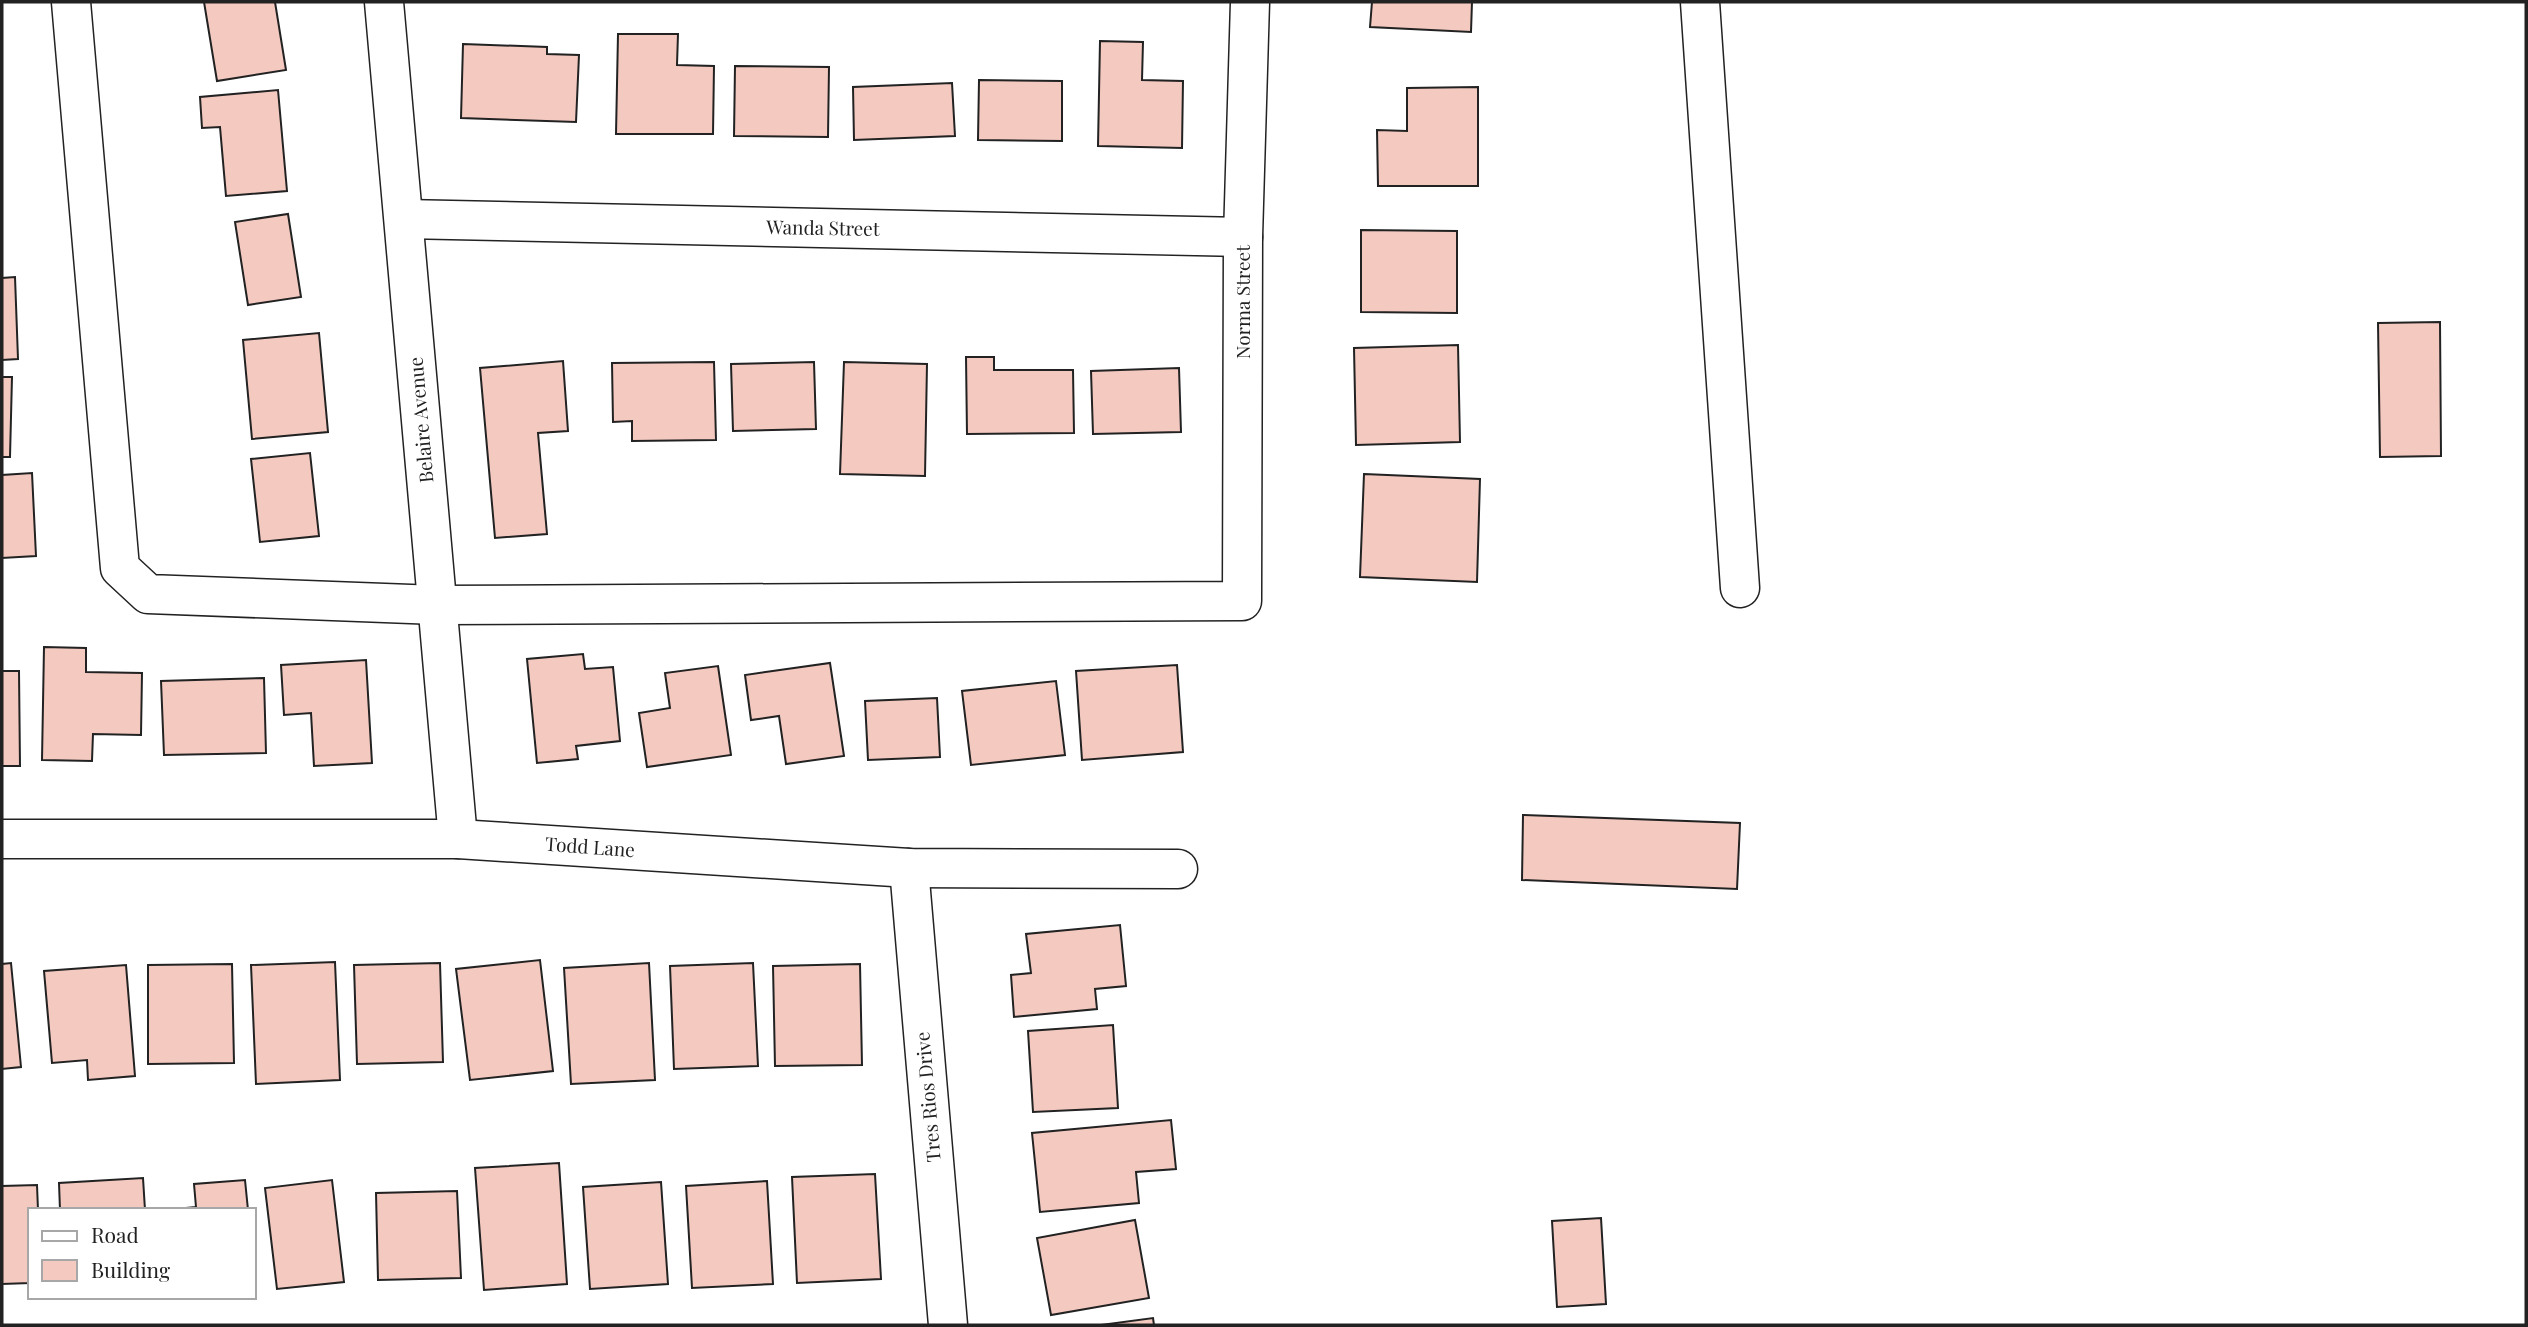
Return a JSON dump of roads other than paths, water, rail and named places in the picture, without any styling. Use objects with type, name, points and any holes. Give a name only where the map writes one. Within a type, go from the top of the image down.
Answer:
[{"type":"street","points":[[71,2],[120,568],[148,594],[437,605]]},
{"type":"street","name":"Belaire Avenue","points":[[384,2],[458,839]]},
{"type":"street","name":"Norma Street","points":[[437,605],[1242,601],[1243,237],[1250,2]]},
{"type":"street","points":[[1700,2],[1740,588]]},
{"type":"street","name":"Wanda Street","points":[[404,219],[1243,237]]},
{"type":"street","name":"Todd Lane","points":[[2,839],[458,839],[909,868],[1178,869]]},
{"type":"street","name":"Tres Rios Drive","points":[[909,868],[948,1325]]}]
